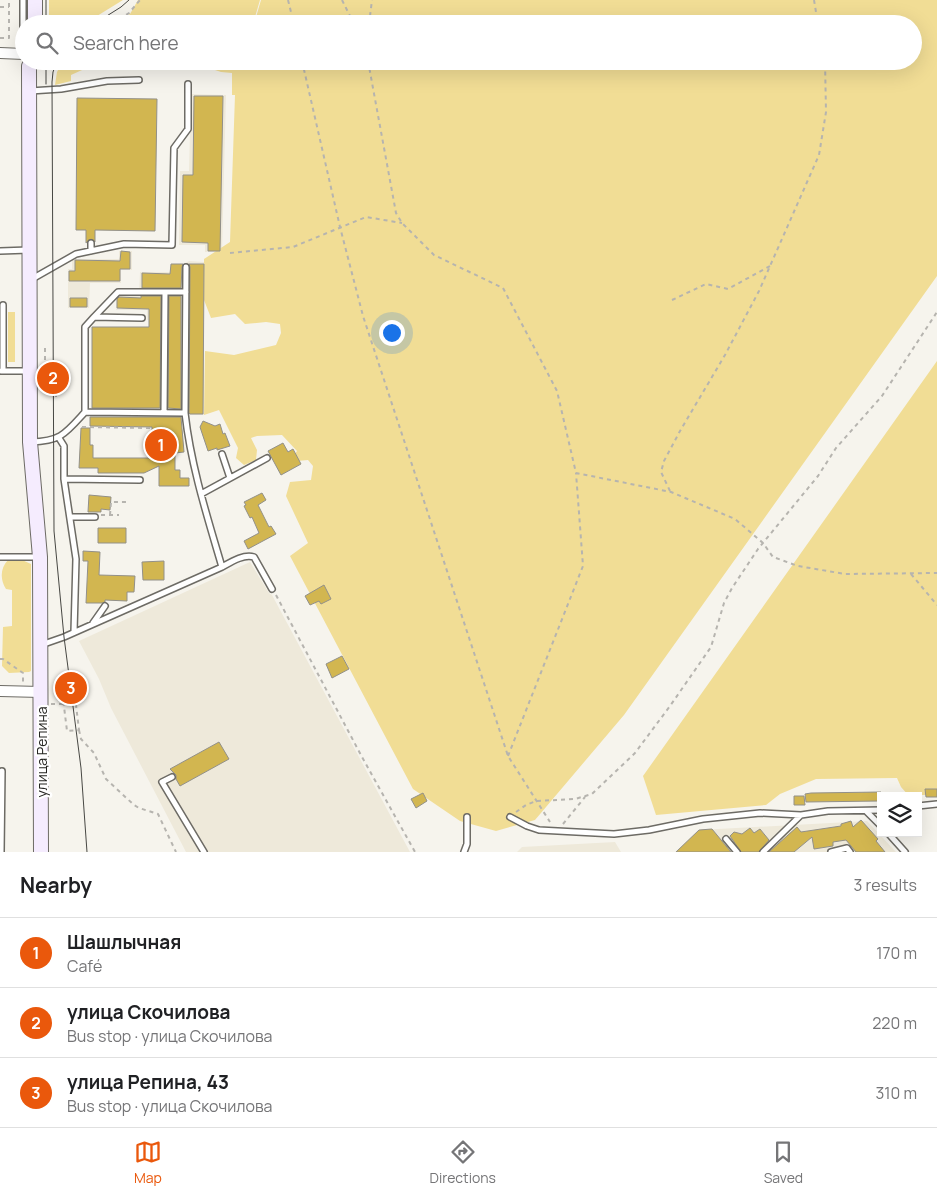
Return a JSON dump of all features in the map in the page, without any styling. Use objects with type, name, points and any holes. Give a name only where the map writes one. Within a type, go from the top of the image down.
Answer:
[{"type":"street","points":[[35,0],[38,15]]},
{"type":"street","points":[[0,53],[15,56]]},
{"type":"street","points":[[28,70],[30,442],[40,557],[41,692]]},
{"type":"street","name":"улица Репина","points":[[0,692],[41,692],[41,852]]},
{"type":"lane","points":[[23,0],[24,15]]},
{"type":"lane","points":[[29,91],[61,89],[107,81],[139,80]]},
{"type":"lane","points":[[30,281],[76,254],[124,244],[172,244],[174,148],[188,128],[188,84]]},
{"type":"lane","points":[[91,242],[91,251]]},
{"type":"lane","points":[[0,250],[30,250]]},
{"type":"lane","points":[[186,267],[185,413],[191,452],[201,494],[222,566]]},
{"type":"lane","points":[[30,442],[47,442],[59,438],[85,412],[85,327],[118,292],[186,292]]},
{"type":"lane","points":[[164,413],[165,292]]},
{"type":"lane","points":[[3,305],[2,371],[30,371]]},
{"type":"lane","points":[[94,318],[142,318]]},
{"type":"lane","points":[[85,412],[185,413]]},
{"type":"lane","points":[[59,438],[64,446],[64,480],[76,559],[74,632]]},
{"type":"lane","points":[[222,454],[230,478]]},
{"type":"lane","points":[[201,494],[267,458]]},
{"type":"lane","points":[[64,480],[140,480]]},
{"type":"lane","points":[[70,517],[95,517]]},
{"type":"lane","points":[[40,645],[93,624],[249,555],[254,557],[272,589]]},
{"type":"lane","points":[[0,557],[40,557]]},
{"type":"lane","points":[[93,624],[105,606]]},
{"type":"lane","points":[[1,852],[2,771]]},
{"type":"lane","points":[[172,777],[162,782],[204,852]]},
{"type":"lane","points":[[922,806],[937,804]]},
{"type":"lane","points":[[510,816],[527,826],[539,830],[614,834],[649,830],[702,819],[760,813],[801,815],[828,811],[877,811]]},
{"type":"lane","points":[[867,812],[877,822]]},
{"type":"lane","points":[[762,852],[801,815]]},
{"type":"lane","points":[[464,852],[467,844],[467,817]]},
{"type":"lane","points":[[892,837],[905,852]]},
{"type":"lane","points":[[726,839],[737,852]]},
{"type":"lane","points":[[831,852],[847,848],[850,852]]},
{"type":"path","points":[[0,38],[9,38],[9,0]]},
{"type":"path","points":[[126,15],[140,0]]},
{"type":"path","points":[[288,0],[292,15]]},
{"type":"path","points":[[342,0],[350,15]]},
{"type":"path","points":[[370,15],[372,0]]},
{"type":"path","points":[[814,0],[816,15]]},
{"type":"path","points":[[0,7],[9,7]]},
{"type":"path","points":[[304,70],[340,227],[363,316],[508,756],[556,832],[585,797]]},
{"type":"path","points":[[370,70],[396,213],[402,222],[434,255],[504,288],[556,391],[576,473],[583,566],[508,756]]},
{"type":"path","points":[[671,492],[661,472],[664,461],[725,355],[770,266],[819,155],[826,112],[825,70]]},
{"type":"path","points":[[230,252],[293,247],[366,217],[402,222]]},
{"type":"path","points":[[672,300],[706,284],[728,289],[770,266]]},
{"type":"path","points":[[510,816],[526,805],[536,801],[575,799],[592,794],[635,753],[711,647],[724,603],[732,588],[763,543],[818,476],[836,448],[882,396],[937,312]]},
{"type":"path","points":[[45,365],[45,372],[56,372],[56,397]]},
{"type":"path","points":[[71,427],[150,428]]},
{"type":"path","points":[[576,473],[671,492],[735,519],[763,543],[773,557],[798,566],[844,574],[937,573]]},
{"type":"path","points":[[110,515],[111,502],[126,502]]},
{"type":"path","points":[[95,517],[96,515],[119,515]]},
{"type":"path","points":[[911,574],[937,605]]},
{"type":"path","points":[[272,589],[415,852]]},
{"type":"path","points":[[0,659],[3,659],[23,674],[23,692]]},
{"type":"path","points":[[79,730],[67,731],[61,682],[73,680],[81,739],[94,753],[106,779],[138,808],[154,811],[158,814],[176,852]]},
{"type":"shaded area","points":[[49,0],[123,0],[99,15],[49,15]]},
{"type":"shaded area","points":[[138,0],[260,0],[256,15],[128,15]]},
{"type":"shaded area","points":[[261,0],[937,0],[937,276],[624,715],[535,820],[496,831],[460,821],[413,789],[290,556],[308,543],[286,496],[290,482],[311,480],[313,466],[308,460],[297,461],[293,457],[297,451],[282,435],[251,438],[257,450],[256,460],[244,465],[236,458],[238,448],[219,410],[204,415],[205,351],[234,355],[276,345],[281,333],[280,324],[266,322],[245,324],[235,314],[211,318],[204,300],[204,259],[230,242],[235,95],[232,95],[232,73],[215,70],[922,70],[922,15],[257,15]]},
{"type":"shaded area","points":[[58,70],[82,70],[71,75],[71,81],[55,85]]},
{"type":"shaded area","points":[[191,94],[226,95],[222,252],[205,252],[205,245],[179,245],[180,171],[189,171]]},
{"type":"shaded area","points":[[119,251],[132,251],[132,270],[121,270],[121,283],[90,283],[89,308],[68,308],[68,269],[72,269],[72,259],[119,259]]},
{"type":"shaded area","points":[[189,261],[204,262],[204,415],[161,415],[160,321],[147,320],[147,310],[116,310],[117,295],[139,295],[140,272],[180,272],[180,266]]},
{"type":"shaded area","points":[[8,312],[15,312],[15,362],[8,362]]},
{"type":"shaded area","points":[[937,361],[937,794],[922,795],[922,792],[905,792],[897,778],[816,779],[780,794],[766,805],[656,815],[643,776]]},
{"type":"shaded area","points":[[8,560],[22,560],[31,564],[31,671],[29,672],[9,673],[2,666],[3,627],[12,626],[12,590],[6,589],[2,578],[3,567]]},
{"type":"shaded area","points":[[250,562],[272,595],[410,852],[186,852],[111,708],[99,679],[79,641]]},
{"type":"shaded area","points":[[867,821],[877,832],[877,837],[882,837],[896,852],[675,852],[699,830]]},
{"type":"shaded area","points":[[615,842],[621,852],[517,852],[522,847]]},
{"type":"building","points":[[194,96],[223,96],[220,251],[208,251],[208,243],[182,242],[183,175],[193,175]]},
{"type":"building","points":[[77,98],[157,99],[155,231],[95,230],[95,242],[91,239],[86,243],[86,230],[76,230]]},
{"type":"building","points":[[121,251],[130,252],[130,269],[120,269],[120,281],[69,281],[69,271],[75,271],[75,260],[120,261]]},
{"type":"building","points":[[171,264],[183,264],[181,288],[142,288],[142,273],[170,274]]},
{"type":"building","points":[[189,264],[204,264],[203,414],[189,413]]},
{"type":"building","points":[[141,296],[161,296],[160,408],[92,408],[92,327],[149,327],[149,309],[117,308],[117,299],[119,297],[141,298]]},
{"type":"building","points":[[169,296],[181,296],[181,409],[168,408]]},
{"type":"building","points":[[70,298],[87,298],[87,307],[70,307]]},
{"type":"building","points":[[90,417],[181,417],[184,452],[175,453],[175,470],[180,470],[180,478],[189,478],[189,486],[159,486],[159,466],[144,473],[98,473],[98,468],[79,468],[81,428],[90,428],[90,445],[93,445],[93,458],[155,458],[152,427],[90,426]]},
{"type":"building","points":[[203,421],[215,426],[220,424],[230,446],[208,451],[200,427]]},
{"type":"building","points":[[283,443],[288,452],[293,449],[301,464],[281,475],[268,451]]},
{"type":"building","points":[[262,493],[266,500],[258,505],[269,527],[271,526],[276,534],[248,549],[244,541],[259,533],[252,517],[250,518],[244,506],[246,505],[244,502]]},
{"type":"building","points":[[89,495],[111,497],[110,510],[101,509],[101,512],[88,512]]},
{"type":"building","points":[[98,528],[126,528],[126,543],[98,543]]},
{"type":"building","points":[[83,551],[100,552],[99,575],[135,576],[134,592],[127,592],[127,601],[105,600],[102,603],[86,603],[88,561],[83,561]]},
{"type":"building","points":[[164,561],[164,580],[143,580],[142,562]]},
{"type":"building","points":[[324,585],[331,599],[321,604],[319,601],[310,605],[305,596]]},
{"type":"building","points":[[342,656],[349,669],[332,678],[326,664]]},
{"type":"building","points":[[219,742],[229,759],[180,786],[176,775],[170,769]]},
{"type":"building","points":[[925,789],[937,789],[937,797],[926,797]]},
{"type":"building","points":[[877,792],[877,801],[806,802],[805,794]]},
{"type":"building","points":[[423,793],[427,801],[416,808],[411,799]]},
{"type":"building","points":[[794,796],[804,796],[805,805],[794,805]]},
{"type":"building","points":[[861,820],[878,839],[876,841],[885,852],[856,852],[846,840],[833,842],[833,846],[814,849],[812,837],[794,852],[769,852],[797,827],[801,832],[841,826],[841,824],[851,821],[853,827]]},
{"type":"building","points":[[750,828],[754,833],[760,829],[769,840],[759,852],[741,852],[730,836],[734,832],[742,834]]},
{"type":"building","points":[[712,829],[731,852],[676,852],[699,830]]},
{"type":"tram line","points":[[46,0],[46,15]]},
{"type":"tram line","points":[[108,15],[129,0]]},
{"type":"tram line","points":[[46,70],[46,84]]},
{"type":"tram line","points":[[54,70],[52,82],[54,531],[64,637],[81,768],[87,852]]},
{"type":"place","name":"улица Скочилова","points":[[53,378]]},
{"type":"place","name":"Шашлычная","points":[[161,445]]},
{"type":"place","name":"улица Репина, 43","points":[[71,688]]}]
